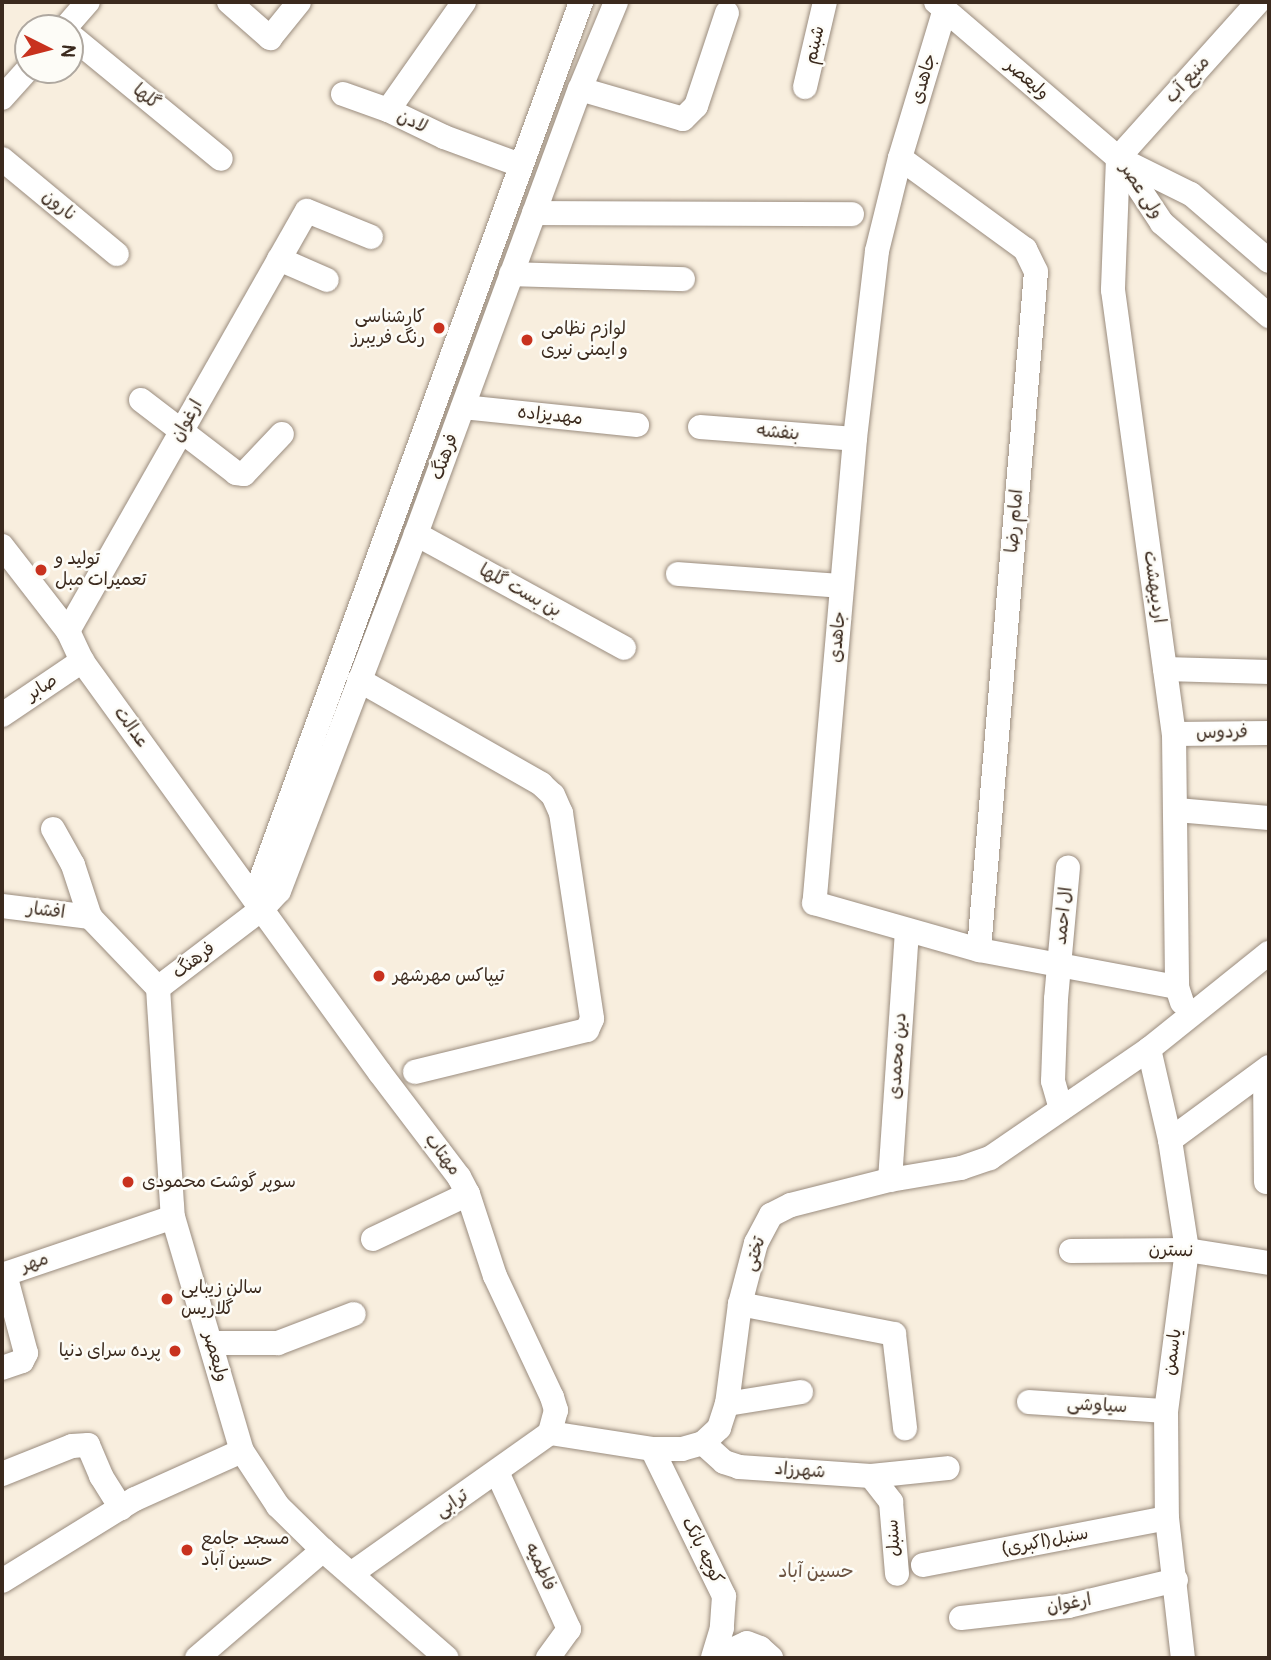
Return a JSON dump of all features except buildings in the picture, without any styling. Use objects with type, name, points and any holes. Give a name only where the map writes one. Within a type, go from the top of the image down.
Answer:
[{"type":"street","points":[[229,2],[270,38],[299,2]]},
{"type":"street","name":"لادن","points":[[464,2],[388,110],[443,137],[520,165]]},
{"type":"street","name":"فرهنگ","points":[[263,908],[261,879],[581,2]]},
{"type":"street","name":"فرهنگ","points":[[158,988],[263,908],[279,891],[416,534],[580,89],[616,2]]},
{"type":"street","name":"شبنم","points":[[805,88],[825,2]]},
{"type":"street","name":"منبع آب","points":[[1118,158],[1258,2]]},
{"type":"street","name":"ولیعصر","points":[[940,6],[1118,158]]},
{"type":"street","name":"جاهدی","points":[[940,6],[877,251],[855,439],[814,903],[979,950],[1177,987]]},
{"type":"street","points":[[580,89],[683,118],[696,106],[727,13]]},
{"type":"street","name":"گلها","points":[[84,46],[221,159]]},
{"type":"street","points":[[2,98],[15,84]]},
{"type":"street","points":[[343,94],[388,110]]},
{"type":"street","name":"امام رضا","points":[[900,158],[1025,249],[1036,272],[979,950]]},
{"type":"street","name":"ولی عصر","points":[[1118,158],[1191,194],[1269,261]]},
{"type":"street","name":"ولی عصر","points":[[1118,158],[1161,223],[1269,316]]},
{"type":"street","name":"اردیبهشت","points":[[1118,158],[1113,290],[1174,734],[1177,987],[1187,1017]]},
{"type":"street","name":"نارون","points":[[2,159],[117,254]]},
{"type":"street","name":"ارغوان","points":[[68,631],[307,211],[371,237]]},
{"type":"street","points":[[534,213],[852,214]]},
{"type":"street","points":[[279,259],[327,280]]},
{"type":"street","points":[[511,274],[683,279]]},
{"type":"street","points":[[141,400],[228,469],[243,474],[282,434]]},
{"type":"street","name":"مهدیزاده","points":[[463,407],[637,425]]},
{"type":"street","name":"بنفشه","points":[[701,427],[855,439]]},
{"type":"street","name":"بن بست گلها","points":[[416,534],[624,648]]},
{"type":"street","name":"عدالت","points":[[3,551],[68,631],[82,661],[263,908]]},
{"type":"street","points":[[678,574],[842,586]]},
{"type":"street","name":"صابر","points":[[2,715],[82,661]]},
{"type":"street","points":[[1165,669],[1269,671]]},
{"type":"street","points":[[359,680],[541,784],[553,795],[561,813],[593,1019],[587,1030],[415,1072]]},
{"type":"street","name":"فردوس","points":[[1174,734],[1269,733]]},
{"type":"street","points":[[1177,810],[1269,818]]},
{"type":"street","points":[[53,829],[73,865],[90,917],[158,988]]},
{"type":"street","name":"ال احمد","points":[[1059,964],[1068,868]]},
{"type":"street","name":"افشار","points":[[2,906],[90,917]]},
{"type":"street","name":"مهتاب","points":[[263,908],[380,1073],[459,1177],[468,1194],[495,1276],[552,1397],[556,1410],[550,1433]]},
{"type":"street","name":"دین محمدی","points":[[890,1181],[907,931]]},
{"type":"street","name":"تختی","points":[[703,1443],[719,1428],[727,1404],[740,1304],[756,1243],[771,1215],[791,1205],[890,1181],[961,1168],[990,1158],[1149,1049],[1269,953]]},
{"type":"street","points":[[1059,964],[1054,1081],[1061,1110]]},
{"type":"street","name":"ولیعصر","points":[[158,988],[173,1217],[243,1451],[278,1506],[447,1658]]},
{"type":"street","name":"یاسمن","points":[[1149,1049],[1170,1140],[1187,1250],[1166,1411],[1167,1518],[1183,1658]]},
{"type":"street","points":[[1170,1140],[1267,1069]]},
{"type":"street","points":[[1266,1182],[1267,1069]]},
{"type":"street","points":[[373,1239],[468,1194]]},
{"type":"street","name":"مهر","points":[[2,1368],[22,1361],[26,1353],[5,1274],[173,1217]]},
{"type":"street","name":"نسترن","points":[[1071,1251],[1187,1250],[1269,1263]]},
{"type":"street","points":[[740,1304],[894,1334],[905,1428]]},
{"type":"street","points":[[211,1343],[278,1343],[354,1314]]},
{"type":"street","points":[[727,1404],[801,1392]]},
{"type":"street","name":"سیاوشی","points":[[1029,1402],[1166,1411]]},
{"type":"street","points":[[550,1433],[652,1449],[682,1449],[703,1443]]},
{"type":"street","name":"ترابی","points":[[352,1573],[550,1433]]},
{"type":"street","name":"شهرزاد","points":[[703,1443],[724,1462],[738,1466],[871,1476],[948,1468]]},
{"type":"street","points":[[2,1474],[72,1446],[88,1445],[100,1476],[121,1508]]},
{"type":"street","name":"کوچه بانک","points":[[652,1449],[724,1596],[722,1628],[714,1658]]},
{"type":"street","points":[[2,1581],[121,1508],[243,1451]]},
{"type":"street","name":"فاطمیه","points":[[497,1472],[569,1629],[548,1658]]},
{"type":"street","name":"سنبل","points":[[871,1476],[891,1502],[897,1574]]},
{"type":"street","name":"سنبل(اکبری)","points":[[923,1565],[1167,1518]]},
{"type":"street","points":[[197,1658],[323,1549]]},
{"type":"street","name":"ارغوان","points":[[961,1618],[1068,1605],[1176,1580]]},
{"type":"street","points":[[714,1658],[747,1643],[760,1648],[771,1658]]},
{"type":"place","name":"کارشناسی رنگ فریبرز","points":[[439,328]]},
{"type":"place","name":"لوازم نظامی و ایمنی نیری","points":[[527,340]]},
{"type":"place","name":"تولید و تعمیرات مبل","points":[[41,570]]},
{"type":"place","name":"تیپاکس مهرشهر","points":[[379,976]]},
{"type":"place","name":"سوپر گوشت محمودی","points":[[128,1182]]},
{"type":"place","name":"سالن زیبایی گلاریس","points":[[167,1299]]},
{"type":"place","name":"پرده سرای دنیا","points":[[175,1351]]},
{"type":"place","name":"مسجد جامع حسین آباد","points":[[187,1550]]},
{"type":"district","name":"حسین آباد","points":[[816,1572]]}]
